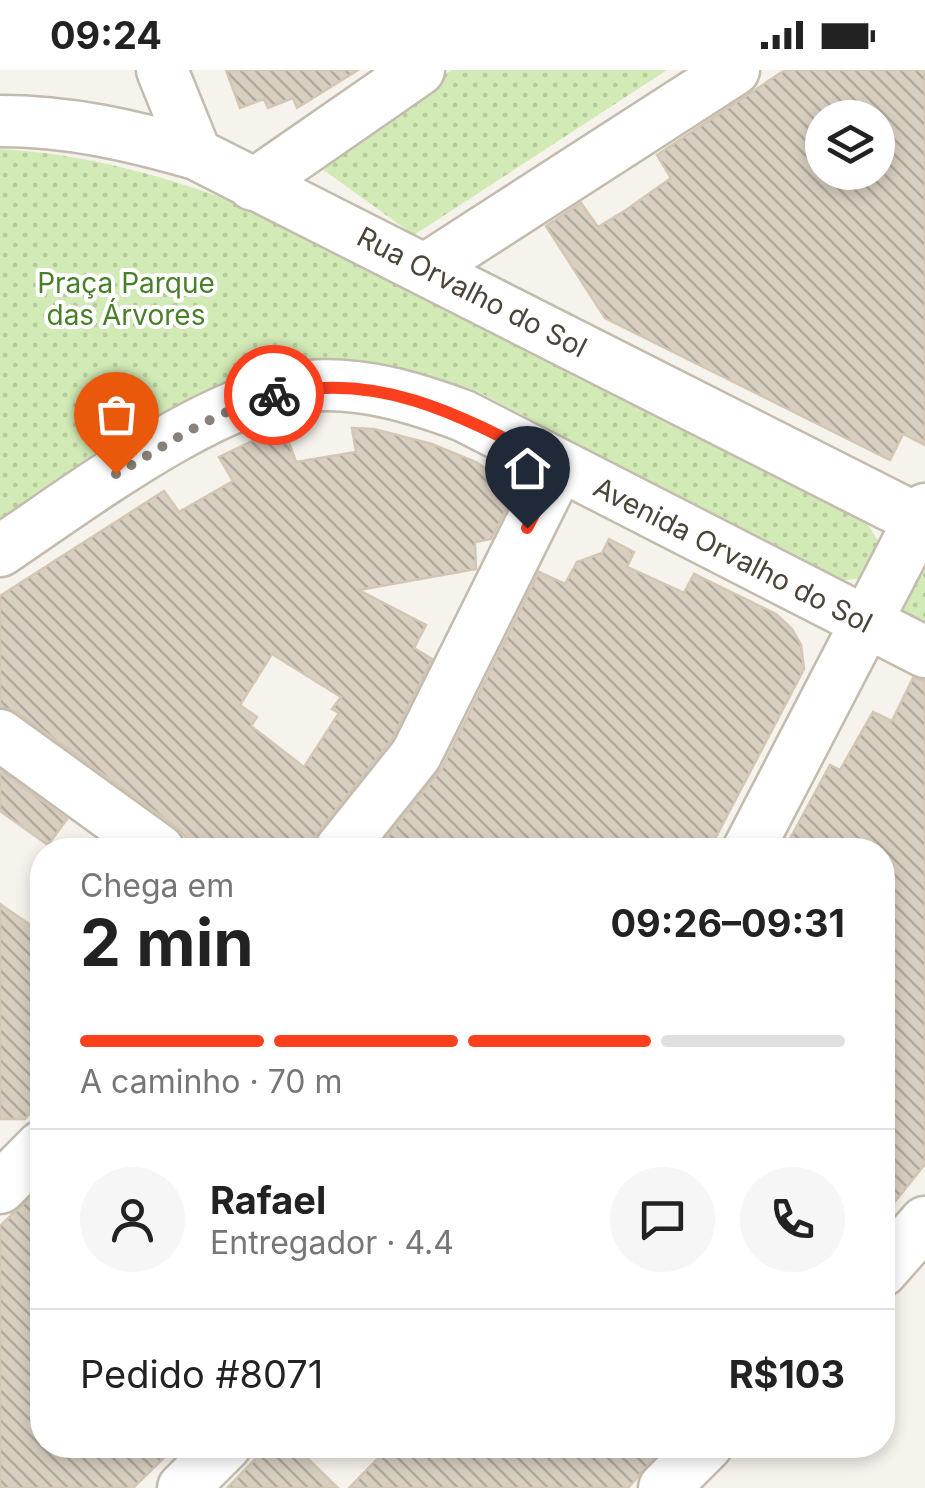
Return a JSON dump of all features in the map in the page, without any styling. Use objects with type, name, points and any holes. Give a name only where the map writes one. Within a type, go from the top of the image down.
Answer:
[{"type":"street","points":[[162,70],[196,154]]},
{"type":"street","points":[[253,184],[418,70]]},
{"type":"street","points":[[427,268],[734,70]]},
{"type":"street","name":"Rua Orvalho do Sol","points":[[0,120],[52,121],[111,130],[196,154],[923,517]]},
{"type":"street","name":"Avenida Orvalho do Sol","points":[[0,552],[187,433],[251,401],[308,386],[414,397],[464,416],[925,652]]},
{"type":"street","points":[[350,838],[416,754],[559,467]]},
{"type":"street","points":[[754,838],[923,517]]},
{"type":"street","points":[[0,736],[142,838]]},
{"type":"street","points":[[895,1256],[925,1222]]},
{"type":"street","points":[[183,1488],[213,1458]]},
{"type":"street","points":[[664,1488],[694,1458]]},
{"type":"green space","points":[[452,70],[667,70],[414,235],[311,161]]},
{"type":"green space","name":"Praça Parque das Árvores","points":[[0,149],[125,168],[246,206],[866,522],[881,545],[864,578],[837,581],[477,391],[426,374],[373,366],[0,531]]},
{"type":"green space","points":[[925,567],[925,637],[898,614],[914,571]]},
{"type":"building","points":[[226,70],[358,70],[297,108],[293,98],[268,108],[264,99],[240,108]]},
{"type":"building","points":[[785,70],[925,70],[925,445],[903,434],[890,460],[605,318],[546,226],[581,203],[598,227],[671,178],[657,155]]},
{"type":"building","points":[[283,426],[296,462],[356,452],[352,428],[374,429],[432,444],[476,462],[516,489],[491,539],[475,542],[476,569],[359,590],[426,625],[414,648],[432,659],[392,739],[313,838],[187,838],[17,712],[0,707],[0,596],[164,491],[179,512],[233,481],[219,457]],"holes":[[[272,654],[341,697],[332,709],[339,713],[304,767],[251,726],[257,717],[240,705]]]},
{"type":"building","points":[[609,539],[634,552],[627,567],[684,593],[694,574],[776,614],[792,629],[801,645],[804,669],[715,838],[386,838],[442,768],[539,572],[565,584],[577,562],[602,553]]},
{"type":"building","points":[[913,678],[925,681],[925,1164],[895,1202],[895,838],[790,838],[830,765],[840,770],[873,712],[892,721]]},
{"type":"building","points":[[0,770],[67,819],[53,838],[38,838],[0,811]]},
{"type":"building","points":[[0,904],[30,925],[30,1113],[25,1119],[0,1119]]},
{"type":"building","points":[[30,1197],[30,1458],[164,1458],[133,1488],[0,1488],[0,1226]]},
{"type":"building","points":[[256,1458],[307,1458],[338,1488],[227,1488]]},
{"type":"building","points":[[378,1458],[655,1458],[628,1488],[349,1488]]},
{"type":"way so far","points":[[116,474],[187,433],[251,401],[274,395]]},
{"type":"route","points":[[274,395],[308,386],[375,390],[414,397],[464,416],[559,467],[527,528]]}]
